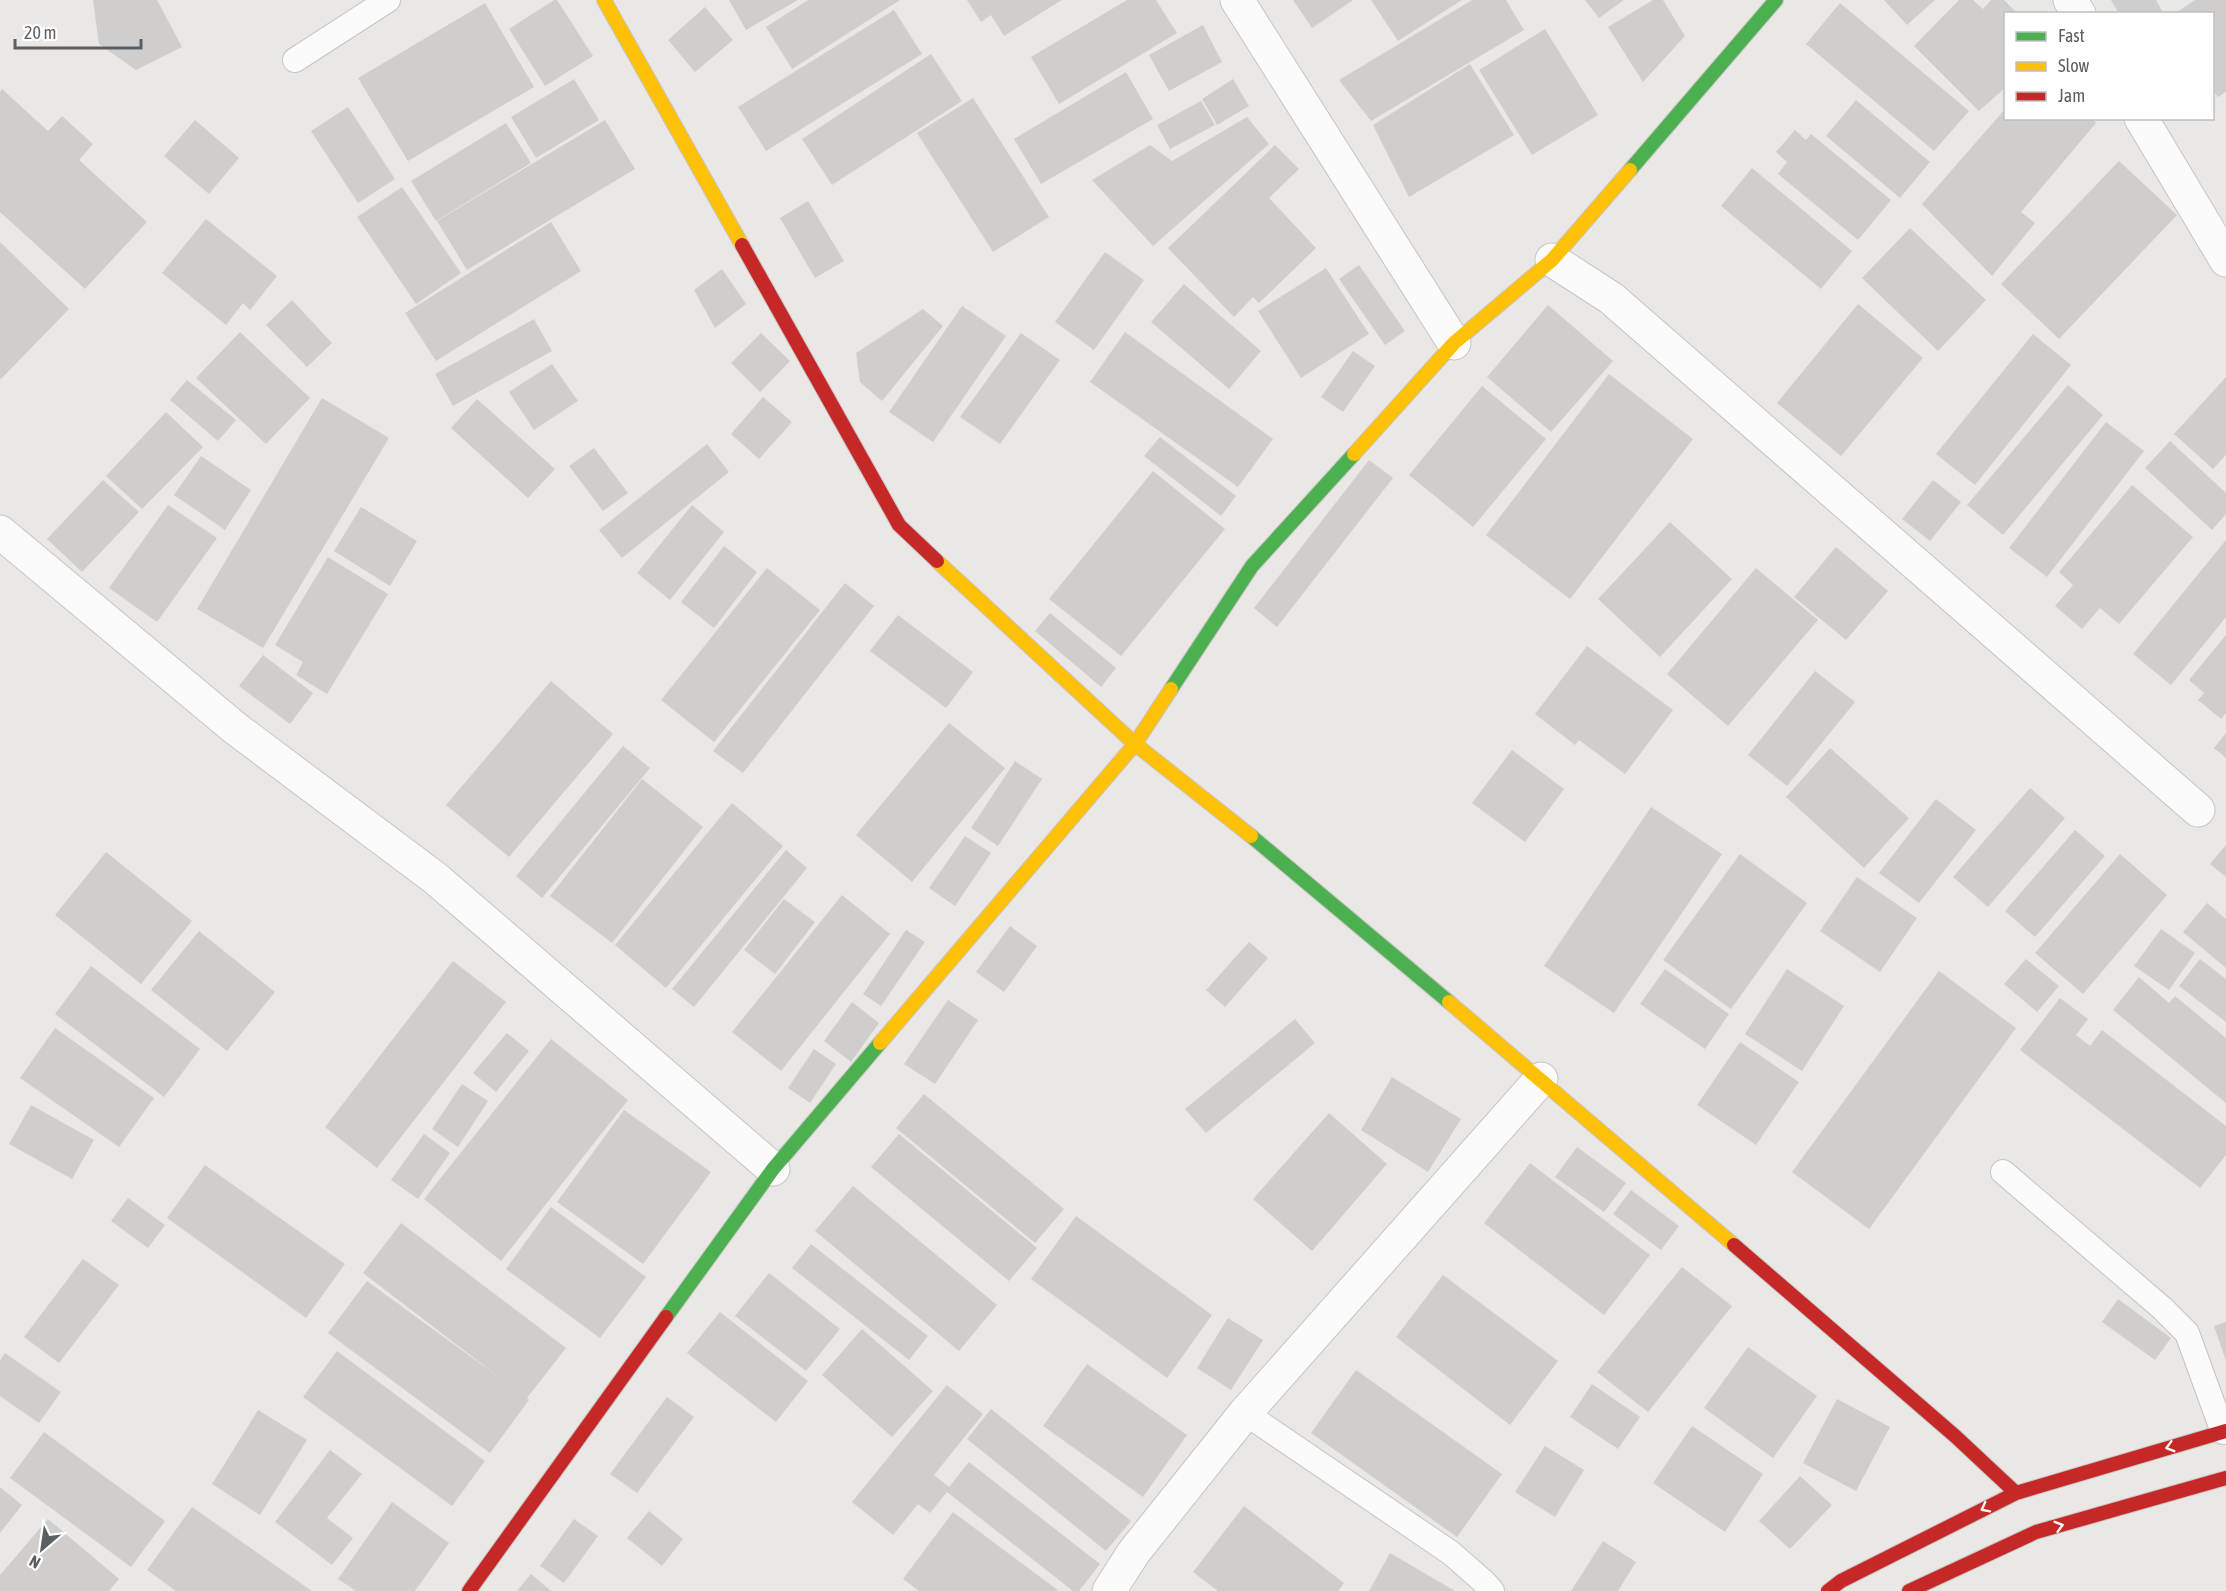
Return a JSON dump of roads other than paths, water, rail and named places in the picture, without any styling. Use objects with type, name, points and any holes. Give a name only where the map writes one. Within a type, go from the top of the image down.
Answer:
[{"type":"street","points":[[604,0],[899,525],[1135,744],[1239,826],[1541,1079],[1955,1436],[2016,1493]]},
{"type":"street","points":[[1237,0],[1454,343]]},
{"type":"street","points":[[469,1591],[773,1169],[1135,744],[1252,566],[1454,343],[1552,260],[1776,0]]},
{"type":"street","points":[[2142,120],[2226,260]]},
{"type":"street","points":[[1552,260],[1611,298],[2198,810]]},
{"type":"street","points":[[0,532],[235,728],[435,878],[773,1169]]},
{"type":"street","points":[[1109,1591],[1134,1552],[1245,1413],[1541,1079]]},
{"type":"street","points":[[1828,1591],[1841,1581],[2016,1493],[2225,1431]]},
{"type":"street","points":[[1909,1591],[2036,1532],[2226,1478]]},
{"type":"lane","points":[[295,60],[388,0]]},
{"type":"lane","points":[[2003,1172],[2162,1308],[2187,1333],[2225,1431]]},
{"type":"lane","points":[[1245,1413],[1451,1553],[1492,1591]]}]
